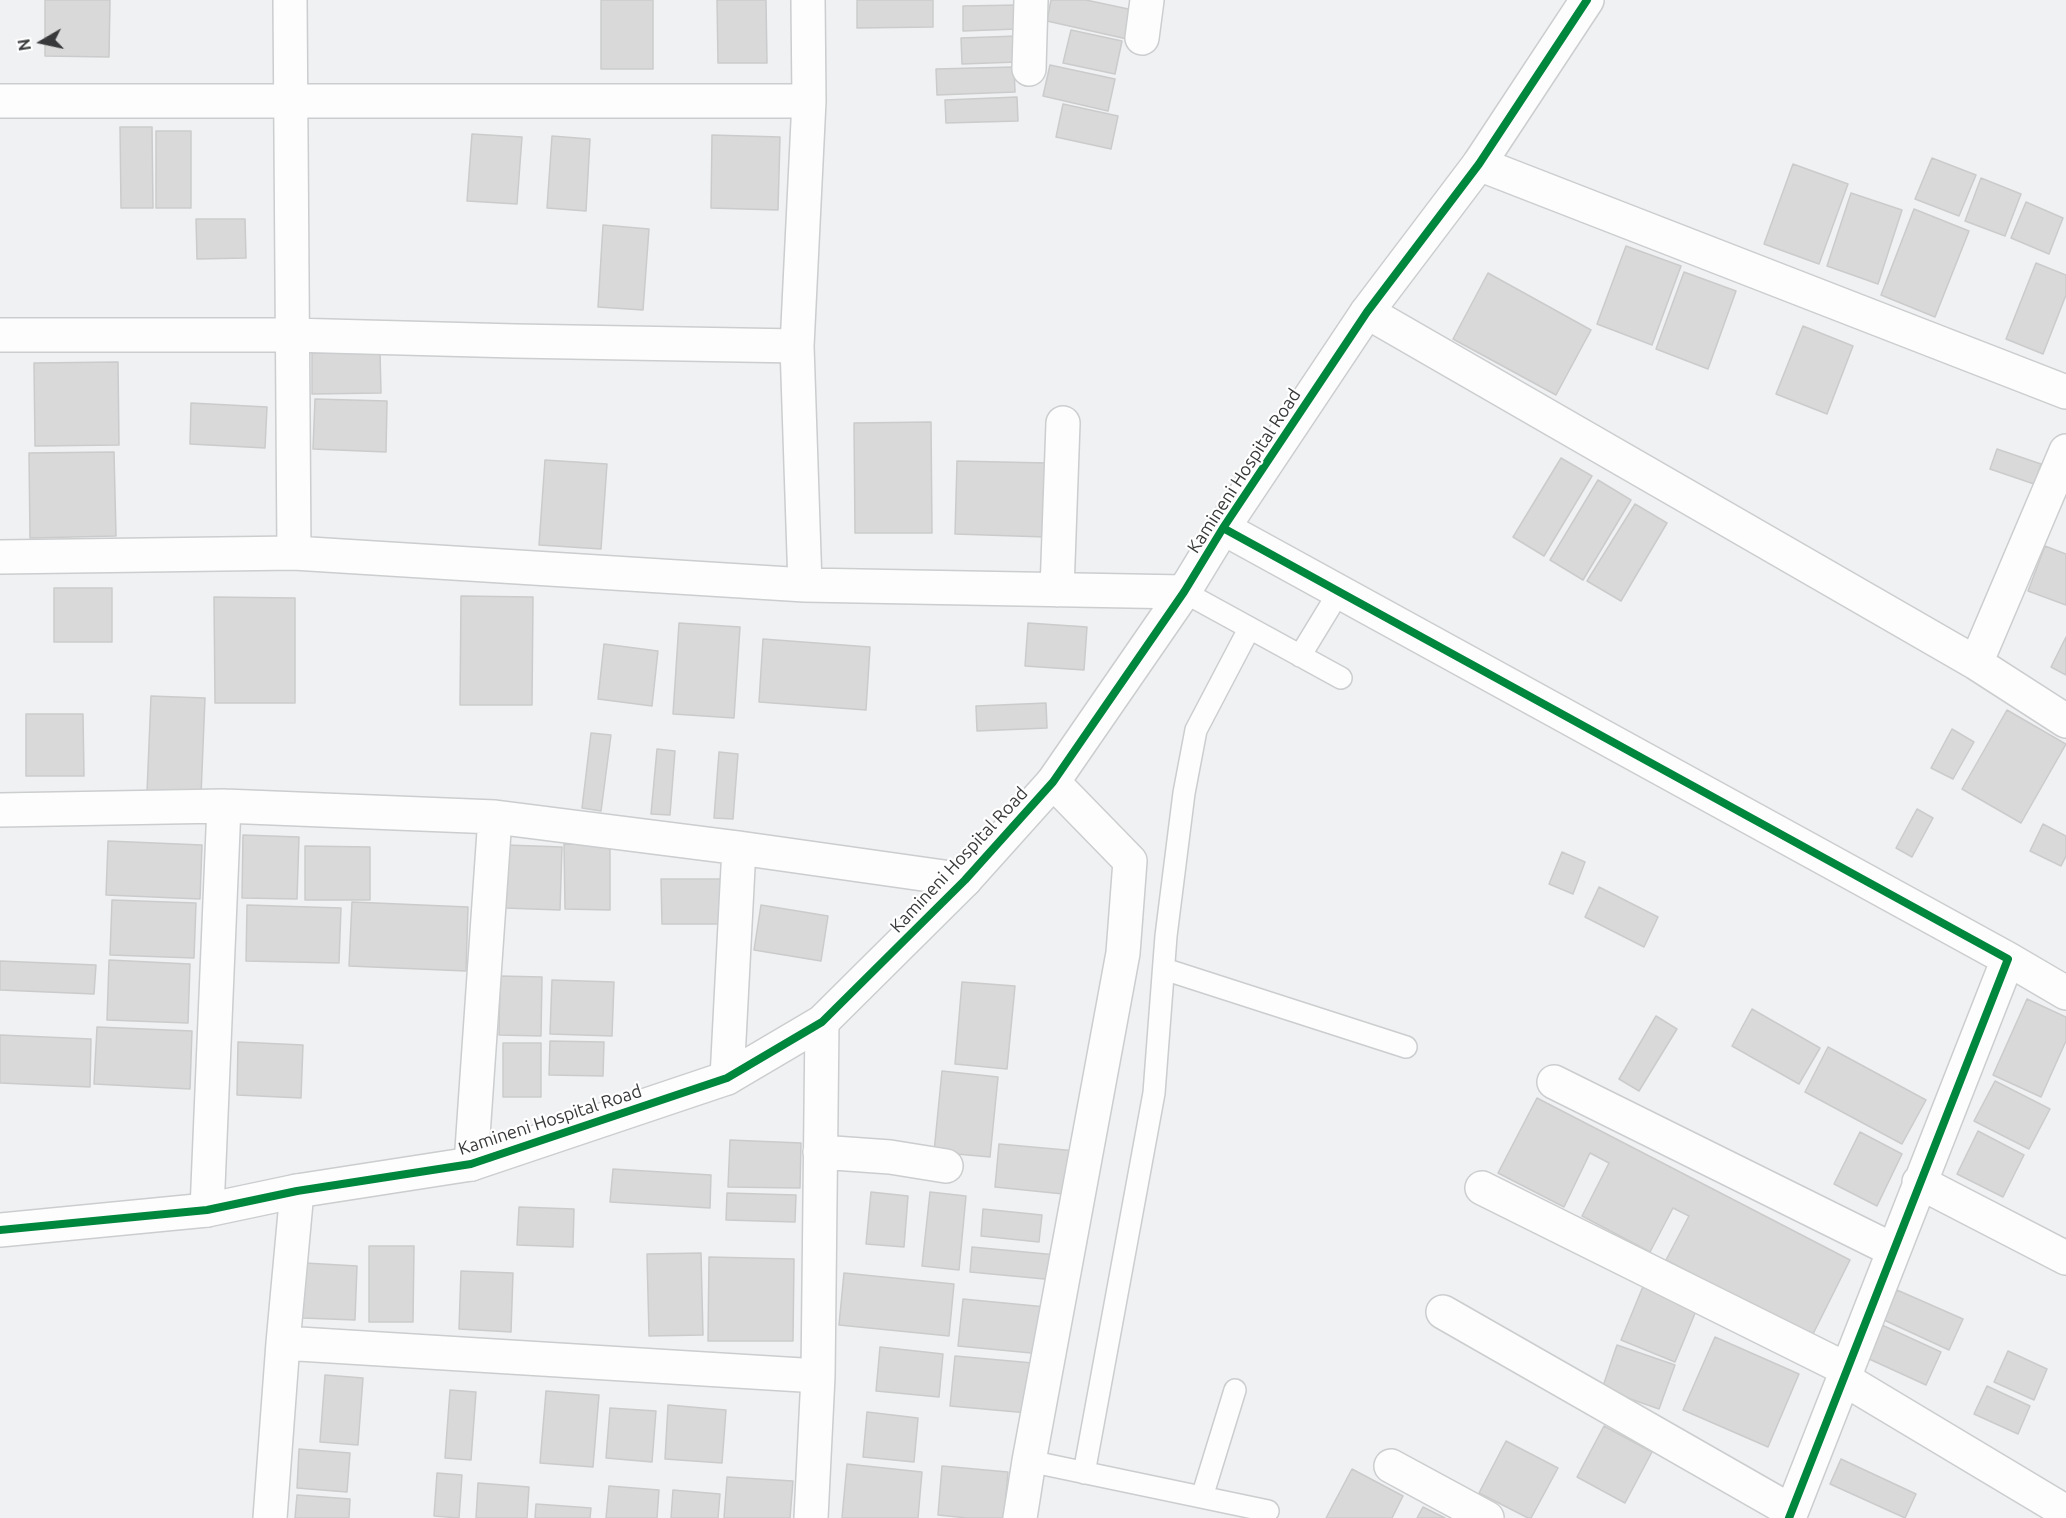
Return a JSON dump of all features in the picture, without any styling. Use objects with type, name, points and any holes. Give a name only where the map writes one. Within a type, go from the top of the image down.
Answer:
[{"type":"street","points":[[290,0],[294,553]]},
{"type":"street","points":[[805,585],[797,346],[809,101],[808,0]]},
{"type":"street","points":[[1029,69],[1031,0]]},
{"type":"street","points":[[1142,38],[1148,0]]},
{"type":"street","name":"Kamineni Hospital Road","points":[[0,1230],[207,1210],[297,1191],[471,1164],[727,1078],[822,1022],[965,880],[1053,782],[1184,592],[1223,528],[1367,312],[1479,164],[1587,0]]},
{"type":"street","points":[[0,101],[809,101]]},
{"type":"street","points":[[1479,164],[2066,392]]},
{"type":"street","points":[[1367,312],[1976,663],[2066,721]]},
{"type":"street","points":[[0,335],[291,335],[797,346]]},
{"type":"street","points":[[1057,590],[1063,423]]},
{"type":"street","points":[[1976,663],[2066,451]]},
{"type":"street","points":[[1223,528],[2066,993]]},
{"type":"street","points":[[0,557],[294,553],[805,585],[1184,592]]},
{"type":"street","points":[[1020,1518],[1123,953],[1130,861],[1053,782]]},
{"type":"street","points":[[0,810],[224,806],[495,817],[965,880]]},
{"type":"street","points":[[207,1210],[224,806]]},
{"type":"street","points":[[471,1164],[495,817]]},
{"type":"street","points":[[727,1078],[739,848]]},
{"type":"street","points":[[1443,1312],[1790,1514],[2008,959]]},
{"type":"street","points":[[811,1518],[818,1376],[822,1022]]},
{"type":"street","points":[[1554,1082],[1893,1250]]},
{"type":"street","points":[[820,1152],[890,1157],[946,1166]]},
{"type":"street","points":[[1919,1182],[2066,1258]]},
{"type":"street","points":[[1482,1188],[1846,1375],[2066,1512]]},
{"type":"street","points":[[270,1518],[297,1191]]},
{"type":"street","points":[[283,1343],[818,1376]]},
{"type":"street","points":[[1391,1466],[1487,1518]]},
{"type":"lane","points":[[1184,592],[1341,678]]},
{"type":"lane","points":[[1300,656],[1339,592]]},
{"type":"lane","points":[[1084,1473],[1154,1093],[1164,969],[1184,793],[1196,730],[1250,628]]},
{"type":"lane","points":[[1164,969],[1406,1047]]},
{"type":"lane","points":[[1202,1497],[1235,1390]]},
{"type":"lane","points":[[1029,1461],[1268,1511]]},
{"type":"building","points":[[45,0],[110,0],[109,57],[45,56]]},
{"type":"building","points":[[601,0],[653,0],[653,69],[601,69]]},
{"type":"building","points":[[717,0],[766,0],[767,63],[718,63]]},
{"type":"building","points":[[857,0],[933,0],[933,27],[857,28]]},
{"type":"building","points":[[1051,0],[1086,0],[1133,10],[1127,39],[1047,21]]},
{"type":"building","points":[[1017,5],[1017,29],[963,31],[963,6]]},
{"type":"building","points":[[1071,30],[1122,41],[1115,74],[1063,63]]},
{"type":"building","points":[[1017,36],[1017,62],[962,64],[961,38]]},
{"type":"building","points":[[1050,65],[1115,79],[1108,111],[1043,96]]},
{"type":"building","points":[[1014,67],[1015,92],[937,95],[936,69]]},
{"type":"building","points":[[1017,97],[1018,121],[946,123],[945,100]]},
{"type":"building","points":[[1063,104],[1118,116],[1111,149],[1056,137]]},
{"type":"building","points":[[120,127],[152,127],[153,208],[121,208]]},
{"type":"building","points":[[156,131],[191,131],[191,208],[156,208]]},
{"type":"building","points":[[472,134],[522,137],[517,204],[467,201]]},
{"type":"building","points":[[712,135],[780,137],[778,210],[711,208]]},
{"type":"building","points":[[552,136],[590,139],[586,211],[547,208]]},
{"type":"building","points":[[1932,158],[1976,175],[1959,216],[1915,199]]},
{"type":"building","points":[[1793,164],[1848,184],[1819,264],[1764,244]]},
{"type":"building","points":[[1981,178],[2021,194],[2005,236],[1965,221]]},
{"type":"building","points":[[1851,193],[1902,210],[1878,284],[1827,266]]},
{"type":"building","points":[[2026,202],[2063,218],[2049,254],[2011,238]]},
{"type":"building","points":[[1914,209],[1969,231],[1935,317],[1881,295]]},
{"type":"building","points":[[196,219],[245,219],[246,258],[197,259]]},
{"type":"building","points":[[603,225],[649,229],[643,310],[598,307]]},
{"type":"building","points":[[1626,246],[1681,266],[1652,345],[1597,324]]},
{"type":"building","points":[[2036,263],[2066,275],[2066,295],[2043,354],[2006,339]]},
{"type":"building","points":[[1684,272],[1736,291],[1708,369],[1656,349]]},
{"type":"building","points":[[1488,273],[1591,330],[1556,395],[1453,339]]},
{"type":"building","points":[[1803,326],[1853,346],[1827,414],[1776,394]]},
{"type":"building","points":[[380,352],[381,393],[312,394],[312,353]]},
{"type":"building","points":[[118,362],[119,445],[35,446],[34,363]]},
{"type":"building","points":[[315,399],[387,401],[386,452],[313,449]]},
{"type":"building","points":[[191,403],[267,407],[265,448],[190,444]]},
{"type":"building","points":[[931,422],[932,533],[855,533],[854,423]]},
{"type":"building","points":[[1997,449],[2041,464],[2034,484],[1990,469]]},
{"type":"building","points":[[114,452],[116,536],[30,538],[29,453]]},
{"type":"building","points":[[1561,458],[1592,476],[1544,556],[1513,537]]},
{"type":"building","points":[[545,460],[607,464],[601,549],[539,545]]},
{"type":"building","points":[[957,461],[1047,463],[1045,537],[955,534]]},
{"type":"building","points":[[1598,480],[1631,500],[1583,580],[1550,560]]},
{"type":"building","points":[[1635,504],[1667,523],[1621,601],[1587,581]]},
{"type":"building","points":[[2045,546],[2066,554],[2066,605],[2028,591]]},
{"type":"building","points":[[54,588],[112,588],[112,642],[54,642]]},
{"type":"building","points":[[461,596],[533,597],[532,705],[460,705]]},
{"type":"building","points":[[214,597],[295,598],[295,703],[215,703]]},
{"type":"building","points":[[679,623],[740,627],[734,718],[673,714]]},
{"type":"building","points":[[1028,623],[1087,627],[1084,670],[1025,666]]},
{"type":"building","points":[[2066,637],[2066,675],[2051,667]]},
{"type":"building","points":[[763,639],[870,647],[866,710],[759,702]]},
{"type":"building","points":[[604,644],[658,651],[652,706],[598,699]]},
{"type":"building","points":[[151,696],[205,698],[201,795],[147,792]]},
{"type":"building","points":[[1046,703],[1047,728],[977,731],[976,706]]},
{"type":"building","points":[[2007,710],[2066,744],[2021,823],[1962,789]]},
{"type":"building","points":[[26,714],[83,714],[84,776],[26,776]]},
{"type":"building","points":[[1952,729],[1974,742],[1953,779],[1931,768]]},
{"type":"building","points":[[591,733],[611,735],[601,811],[582,808]]},
{"type":"building","points":[[657,749],[675,751],[670,815],[651,814]]},
{"type":"building","points":[[719,752],[738,754],[733,819],[714,818]]},
{"type":"building","points":[[1917,809],[1933,818],[1912,857],[1896,848]]},
{"type":"building","points":[[2043,824],[2066,836],[2066,856],[2061,866],[2030,851]]},
{"type":"building","points":[[243,835],[299,837],[297,899],[242,898]]},
{"type":"building","points":[[108,841],[202,845],[200,899],[106,895]]},
{"type":"building","points":[[564,844],[610,845],[610,910],[565,909]]},
{"type":"building","points":[[507,845],[562,847],[560,910],[505,908]]},
{"type":"building","points":[[305,846],[370,847],[370,900],[305,900]]},
{"type":"building","points":[[1562,852],[1585,862],[1573,894],[1549,884]]},
{"type":"building","points":[[661,879],[729,879],[729,924],[662,924]]},
{"type":"building","points":[[1599,887],[1658,917],[1644,947],[1585,917]]},
{"type":"building","points":[[112,900],[196,903],[194,958],[110,955]]},
{"type":"building","points":[[352,902],[468,907],[466,971],[349,966]]},
{"type":"building","points":[[247,905],[341,908],[339,963],[246,961]]},
{"type":"building","points":[[761,905],[828,916],[821,961],[754,950]]},
{"type":"building","points":[[109,960],[190,964],[188,1023],[107,1020]]},
{"type":"building","points":[[0,961],[96,965],[94,994],[0,990]]},
{"type":"building","points":[[500,976],[542,977],[541,1036],[499,1035]]},
{"type":"building","points":[[552,980],[614,982],[612,1036],[550,1034]]},
{"type":"building","points":[[962,982],[1015,986],[1007,1069],[955,1064]]},
{"type":"building","points":[[2027,999],[2066,1017],[2066,1041],[2041,1097],[1993,1075]]},
{"type":"building","points":[[1752,1009],[1820,1048],[1799,1084],[1732,1046]]},
{"type":"building","points":[[1656,1016],[1677,1029],[1639,1091],[1619,1079]]},
{"type":"building","points":[[97,1027],[192,1031],[190,1089],[94,1084]]},
{"type":"building","points":[[0,1035],[91,1039],[90,1087],[0,1083]]},
{"type":"building","points":[[550,1041],[604,1042],[603,1076],[549,1075]]},
{"type":"building","points":[[238,1042],[303,1045],[301,1098],[237,1095]]},
{"type":"building","points":[[503,1043],[541,1043],[541,1097],[503,1097]]},
{"type":"building","points":[[1828,1047],[1926,1100],[1902,1144],[1805,1092]]},
{"type":"building","points":[[942,1071],[998,1077],[990,1157],[934,1152]]},
{"type":"building","points":[[1995,1081],[2050,1109],[2029,1149],[1974,1121]]},
{"type":"building","points":[[1537,1098],[1850,1260],[1812,1336],[1666,1260],[1689,1216],[1673,1208],[1650,1252],[1582,1216],[1609,1163],[1590,1153],[1564,1207],[1498,1173]]},
{"type":"building","points":[[1978,1131],[2024,1155],[2003,1197],[1957,1174]]},
{"type":"building","points":[[1860,1132],[1902,1154],[1877,1206],[1834,1184]]},
{"type":"building","points":[[730,1140],[801,1143],[800,1188],[728,1187]]},
{"type":"building","points":[[999,1144],[1077,1151],[1073,1195],[995,1187]]},
{"type":"building","points":[[613,1169],[711,1175],[710,1208],[610,1202]]},
{"type":"building","points":[[871,1192],[908,1196],[904,1247],[866,1244]]},
{"type":"building","points":[[930,1192],[966,1196],[959,1270],[922,1266]]},
{"type":"building","points":[[727,1193],[796,1195],[795,1222],[726,1220]]},
{"type":"building","points":[[519,1207],[574,1209],[573,1247],[517,1245]]},
{"type":"building","points":[[983,1209],[1042,1215],[1039,1242],[981,1236]]},
{"type":"building","points":[[369,1246],[414,1246],[413,1322],[369,1322]]},
{"type":"building","points":[[972,1247],[1057,1255],[1055,1280],[970,1272]]},
{"type":"building","points":[[701,1253],[703,1335],[649,1336],[647,1254]]},
{"type":"building","points":[[709,1257],[794,1259],[793,1341],[708,1341]]},
{"type":"building","points":[[305,1263],[357,1266],[355,1320],[302,1318]]},
{"type":"building","points":[[461,1271],[513,1273],[511,1332],[459,1329]]},
{"type":"building","points":[[844,1273],[954,1284],[949,1336],[839,1325]]},
{"type":"building","points":[[1644,1284],[1698,1306],[1675,1362],[1621,1340]]},
{"type":"building","points":[[1897,1290],[1963,1319],[1949,1350],[1884,1320]]},
{"type":"building","points":[[963,1299],[1046,1307],[1042,1354],[958,1346]]},
{"type":"building","points":[[1882,1325],[1941,1352],[1926,1385],[1867,1358]]},
{"type":"building","points":[[1715,1337],[1799,1374],[1768,1447],[1683,1410]]},
{"type":"building","points":[[1617,1345],[1675,1365],[1659,1409],[1602,1389]]},
{"type":"building","points":[[880,1347],[943,1354],[939,1397],[876,1391]]},
{"type":"building","points":[[2008,1351],[2047,1369],[2034,1400],[1994,1382]]},
{"type":"building","points":[[955,1356],[1033,1363],[1028,1413],[950,1406]]},
{"type":"building","points":[[325,1375],[363,1378],[358,1445],[320,1442]]},
{"type":"building","points":[[1987,1386],[2030,1406],[2018,1434],[1974,1414]]},
{"type":"building","points":[[450,1390],[476,1392],[471,1460],[445,1458]]},
{"type":"building","points":[[546,1391],[599,1395],[593,1467],[540,1463]]},
{"type":"building","points":[[668,1405],[726,1410],[722,1463],[665,1459]]},
{"type":"building","points":[[610,1408],[656,1411],[652,1462],[606,1458]]},
{"type":"building","points":[[867,1412],[918,1418],[914,1462],[863,1457]]},
{"type":"building","points":[[1604,1426],[1652,1452],[1625,1503],[1577,1477]]},
{"type":"building","points":[[1506,1441],[1558,1468],[1531,1518],[1479,1493]]},
{"type":"building","points":[[299,1449],[350,1453],[347,1492],[297,1488]]},
{"type":"building","points":[[1841,1459],[1916,1494],[1905,1518],[1830,1484]]},
{"type":"building","points":[[847,1464],[922,1472],[918,1518],[842,1518]]},
{"type":"building","points":[[942,1466],[1008,1472],[1004,1518],[938,1515]]},
{"type":"building","points":[[1352,1469],[1403,1496],[1392,1518],[1326,1518]]},
{"type":"building","points":[[437,1473],[462,1475],[459,1518],[434,1516]]},
{"type":"building","points":[[727,1477],[793,1481],[790,1518],[724,1518]]},
{"type":"building","points":[[478,1483],[529,1487],[527,1518],[476,1518]]},
{"type":"building","points":[[609,1486],[659,1490],[657,1518],[606,1518]]},
{"type":"building","points":[[673,1490],[720,1494],[718,1518],[671,1518]]},
{"type":"building","points":[[297,1495],[350,1499],[349,1518],[295,1518]]},
{"type":"building","points":[[536,1504],[591,1508],[590,1518],[535,1518]]},
{"type":"building","points":[[1423,1507],[1445,1518],[1417,1518]]},
{"type":"cycle path","points":[[0,1230],[207,1210],[297,1191],[471,1164],[727,1078],[822,1022],[965,880],[1053,782],[1184,592],[1223,528],[1367,312],[1479,164],[1587,0]]},
{"type":"cycle path","points":[[1223,528],[2008,959],[1789,1518]]}]
